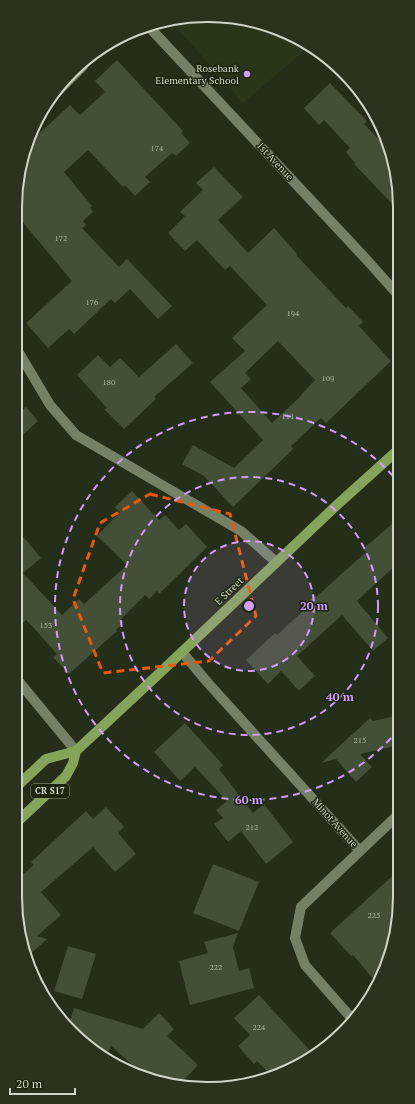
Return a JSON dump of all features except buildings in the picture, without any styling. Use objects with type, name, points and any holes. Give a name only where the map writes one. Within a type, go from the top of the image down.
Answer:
[{"type":"main road","name":"E Street","points":[[22,781],[46,759],[76,751],[276,562],[393,455]]},
{"type":"main road","name":"E Street","points":[[22,817],[66,776],[73,763],[76,751]]},
{"type":"street","name":"1st Avenue","points":[[152,30],[393,289]]},
{"type":"street","points":[[22,358],[50,405],[76,435],[241,531],[276,562]]},
{"type":"street","name":"Minot Avenue","points":[[182,652],[208,683],[360,851],[301,906],[295,938],[305,966],[349,1016]]},
{"type":"street","points":[[22,685],[76,751]]},
{"type":"street","points":[[360,851],[393,820]]},
{"type":"highlighted area","points":[[150,494],[230,514],[256,616],[209,661],[103,673],[73,599],[100,523]]},
{"type":"shaded area","name":"Rosebank Elementary School","points":[[195,22],[220,22],[256,28],[290,41],[305,50],[243,103],[175,25]]},
{"type":"place","name":"Rosebank Elementary School","points":[[247,74]]}]
